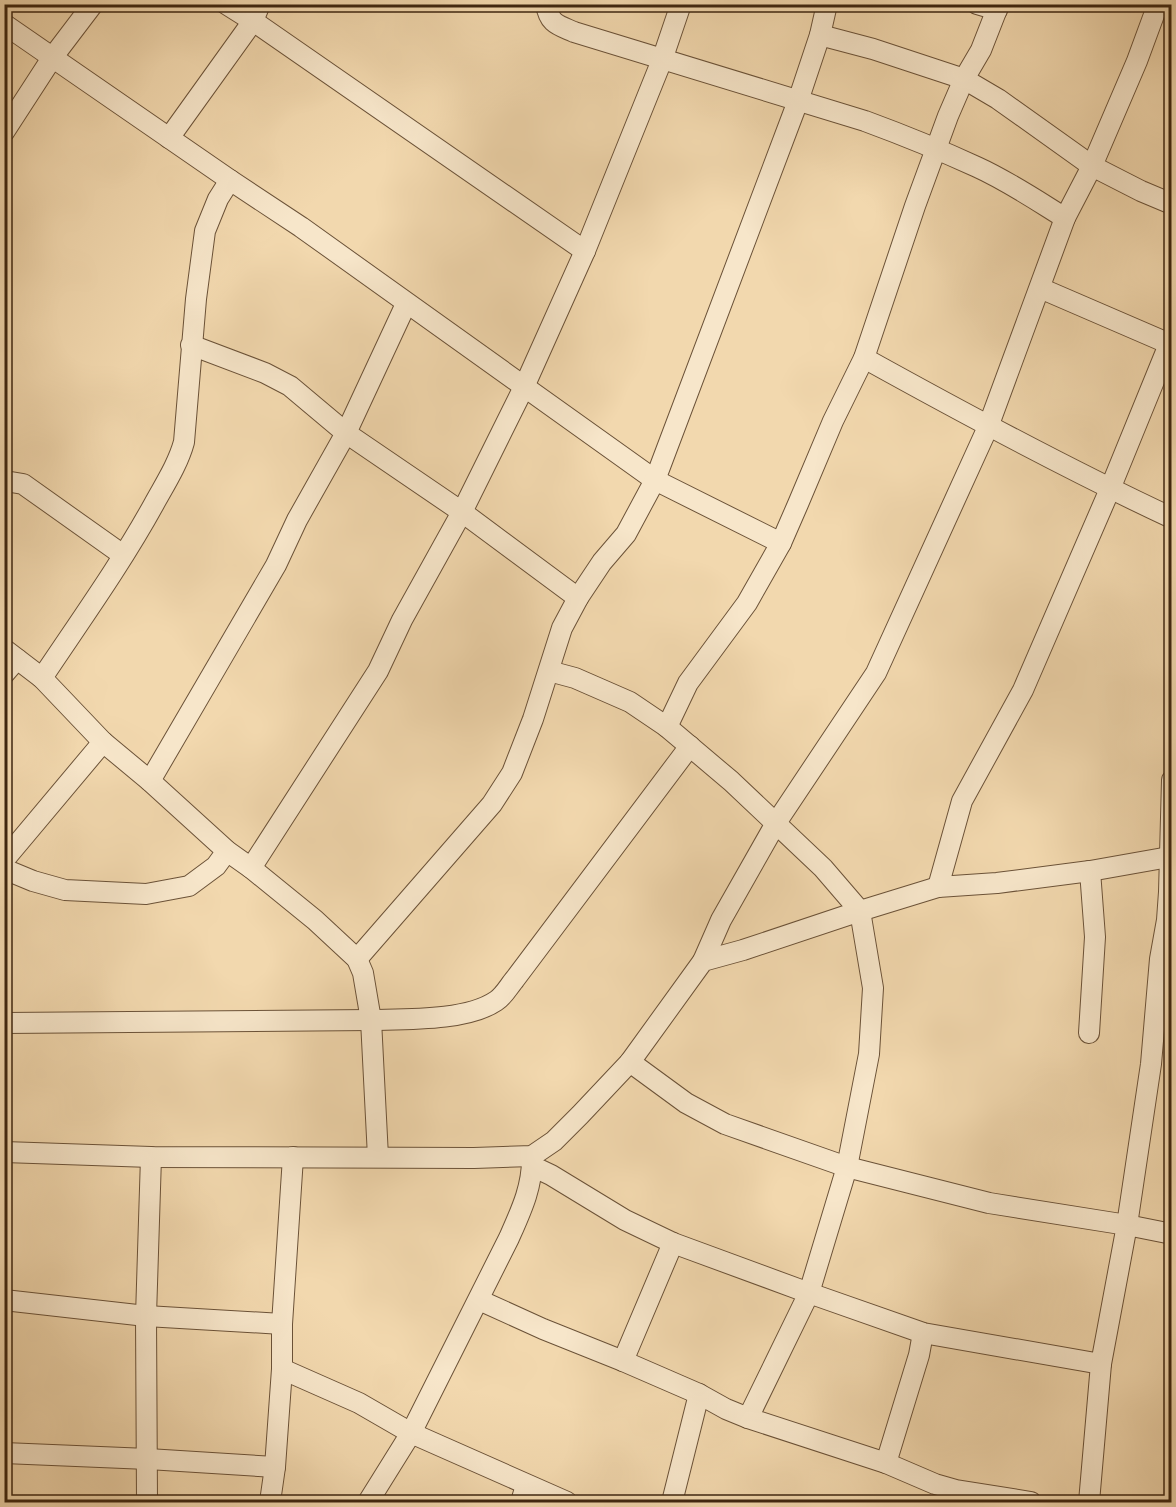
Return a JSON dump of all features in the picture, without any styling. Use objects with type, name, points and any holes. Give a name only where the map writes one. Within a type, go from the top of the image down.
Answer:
[{"type":"street","points":[[4,132],[52,58],[93,4]]},
{"type":"street","points":[[226,4],[257,13],[585,250]]},
{"type":"street","points":[[546,4],[548,15],[555,24],[574,32],[865,121],[910,138],[977,167],[1065,218]]},
{"type":"street","points":[[251,868],[378,671],[402,620],[462,512],[524,387],[585,250],[662,60],[681,4]]},
{"type":"street","points":[[357,959],[492,804],[512,773],[534,719],[562,628],[578,598],[602,562],[626,534],[655,480],[798,101],[820,36],[827,4]]},
{"type":"street","points":[[667,727],[688,683],[747,603],[780,543],[833,421],[864,358],[936,150],[964,79],[981,50],[998,7],[977,4]]},
{"type":"street","points":[[368,1503],[411,1433],[523,1207],[529,1188],[532,1161],[630,1062],[703,961],[721,920],[776,824],[876,673],[988,427],[1065,218],[1092,166],[1137,61],[1158,4]]},
{"type":"street","points":[[169,138],[257,13]]},
{"type":"street","points":[[4,24],[301,227],[655,480],[780,543]]},
{"type":"street","points":[[820,36],[873,49],[964,79],[998,99],[1092,166],[1172,204]]},
{"type":"street","points":[[42,678],[146,519],[180,458],[184,442],[191,345],[205,231],[218,199],[230,180]]},
{"type":"street","points":[[938,887],[962,801],[1023,690],[1171,342],[1040,288]]},
{"type":"street","points":[[150,781],[276,565],[297,520],[346,433],[406,304]]},
{"type":"street","points":[[191,345],[265,373],[290,386],[346,433],[462,512],[578,598]]},
{"type":"street","points":[[864,358],[988,427],[1172,518]]},
{"type":"street","points":[[4,484],[11,482],[23,484],[123,555]]},
{"type":"street","points":[[4,674],[11,654],[42,678],[103,742],[150,781],[226,851],[251,868],[315,920],[357,959],[363,974],[371,1020],[378,1157]]},
{"type":"street","points":[[549,671],[574,678],[630,702],[667,727],[776,824],[822,868],[860,911],[873,988],[870,1054],[847,1167],[809,1293],[748,1418]]},
{"type":"street","points":[[4,860],[103,742]]},
{"type":"street","points":[[4,1023],[371,1020],[428,1018],[476,1011],[498,1000],[690,746]]},
{"type":"street","points":[[1081,1503],[1089,1502],[1101,1364],[1127,1225],[1151,1064],[1160,959],[1168,901],[1172,780]]},
{"type":"street","points":[[4,868],[33,881],[65,890],[146,894],[189,886],[216,866],[226,851]]},
{"type":"street","points":[[703,961],[938,887],[997,883],[1090,871],[1169,857]]},
{"type":"street","points":[[1089,1033],[1095,937],[1090,871]]},
{"type":"street","points":[[630,1062],[686,1103],[725,1124],[847,1167],[989,1203],[1172,1234]]},
{"type":"street","points":[[4,1152],[151,1157],[474,1158],[532,1161],[625,1220],[673,1243],[809,1293],[923,1333],[1101,1364]]},
{"type":"street","points":[[147,1503],[146,1316],[151,1157]]},
{"type":"street","points":[[270,1503],[282,1369],[282,1324],[293,1157]]},
{"type":"street","points":[[623,1360],[673,1243]]},
{"type":"street","points":[[4,1300],[146,1316],[282,1324]]},
{"type":"street","points":[[478,1300],[543,1329],[623,1360],[699,1394],[726,1409],[886,1463],[935,1484],[954,1496],[1031,1503]]},
{"type":"street","points":[[886,1463],[919,1355],[923,1333]]},
{"type":"street","points":[[282,1369],[359,1403],[524,1494],[567,1503]]},
{"type":"street","points":[[672,1503],[699,1394]]},
{"type":"street","points":[[4,1453],[275,1467]]}]
